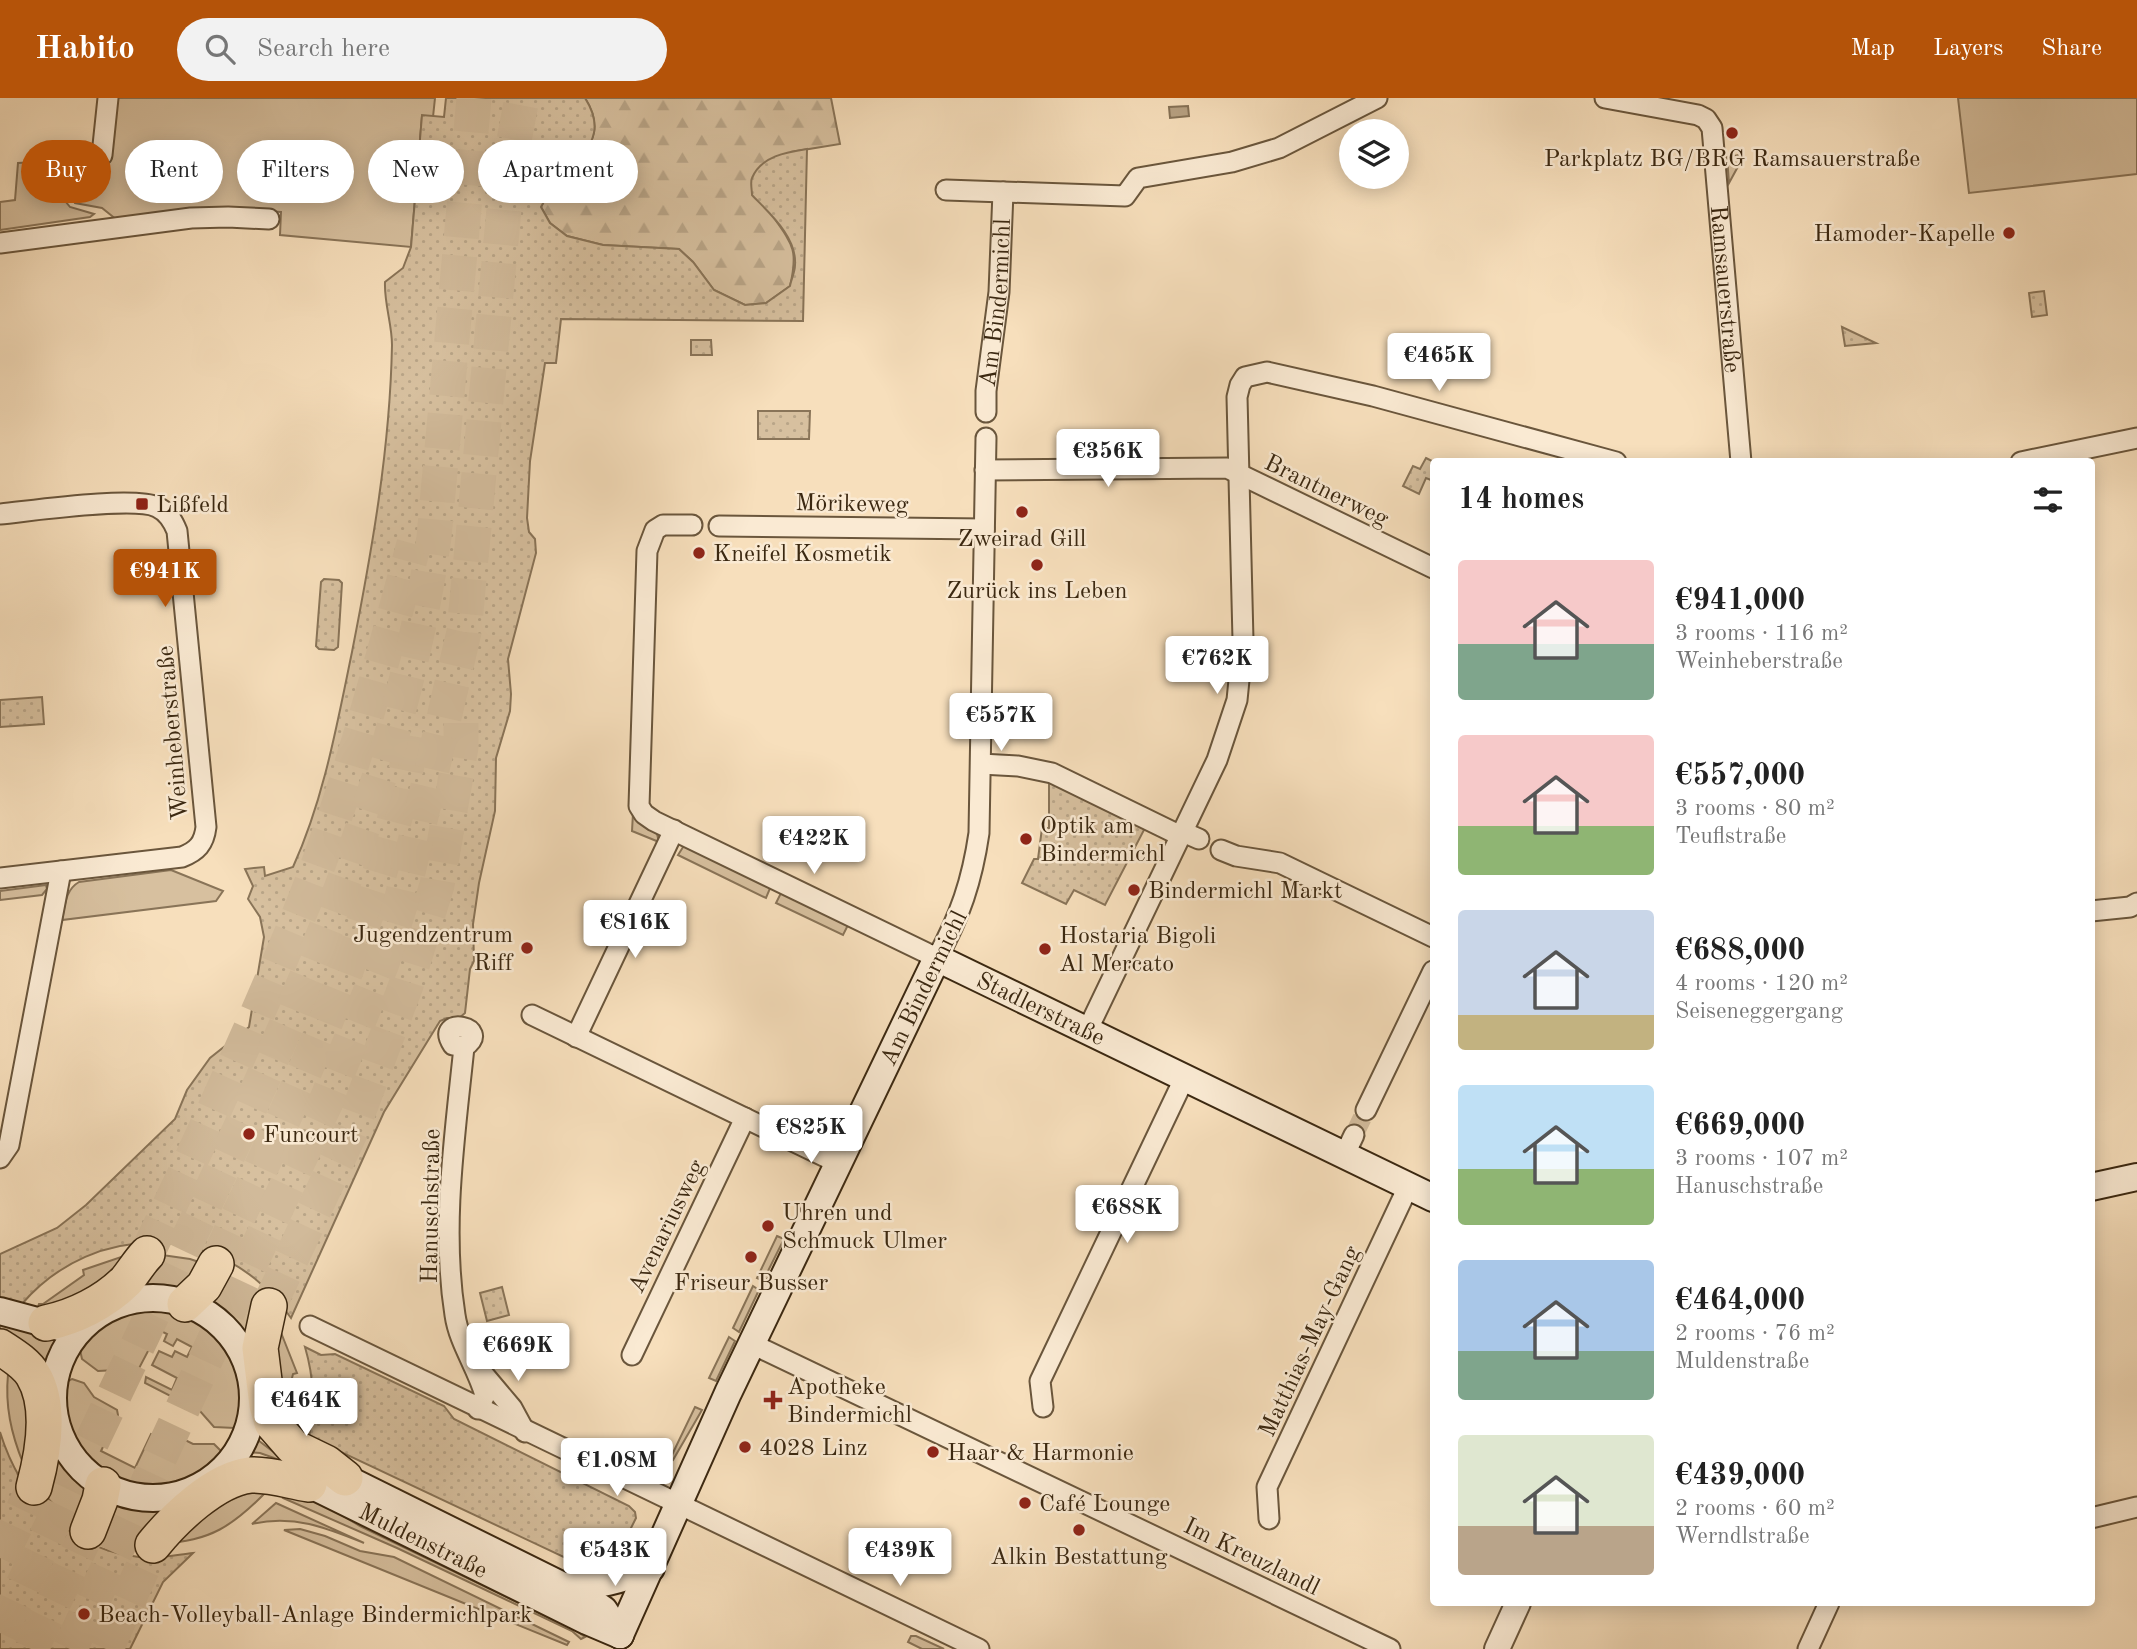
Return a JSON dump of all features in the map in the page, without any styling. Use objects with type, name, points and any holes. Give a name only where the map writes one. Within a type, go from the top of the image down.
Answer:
[{"type":"highway","points":[[62,1328],[64,1319],[109,1294],[124,1282],[146,1254],[142,1272],[128,1302]]},
{"type":"highway","points":[[185,1304],[204,1286],[216,1264]]},
{"type":"highway","points":[[243,1354],[255,1326],[269,1306],[260,1348],[272,1423],[293,1447],[326,1463],[345,1478]]},
{"type":"highway","points":[[0,1347],[20,1361],[33,1375],[40,1394],[45,1440],[34,1486],[56,1449],[57,1425]]},
{"type":"highway","points":[[173,1497],[153,1545],[185,1511],[239,1477],[259,1475],[309,1484]]},
{"type":"highway","points":[[88,1531],[103,1485]]},
{"type":"main road","name":"Stadlerstraße","points":[[937,958],[1184,1079],[1349,1145],[1408,1187],[1430,1197]]},
{"type":"main road","name":"Am Bindermichl","points":[[617,1642],[718,1415],[937,958]]},
{"type":"main road","points":[[2095,1186],[2137,1177]]},
{"type":"main road","points":[[0,1311],[62,1328],[128,1302],[156,1298],[197,1308],[228,1332],[243,1354],[251,1378],[252,1416],[248,1432],[233,1460],[206,1483],[173,1497],[130,1496],[103,1485],[83,1470],[62,1439],[54,1411],[54,1382],[62,1355],[62,1328]]},
{"type":"main road","points":[[0,1336],[35,1359],[54,1382]]},
{"type":"main road","name":"Muldenstraße","points":[[252,1416],[264,1437],[279,1450],[323,1472],[345,1478],[565,1586],[604,1610],[617,1642]]},
{"type":"main road","name":"Muldenstraße","points":[[233,1460],[270,1463],[286,1469],[309,1484],[587,1621],[617,1642]]},
{"type":"main road","name":"Muldenstraße","points":[[565,1586],[598,1585],[651,1569]]},
{"type":"street","points":[[104,140],[108,98]]},
{"type":"street","points":[[946,190],[1125,196],[1138,178],[1231,162],[1279,148],[1377,98]]},
{"type":"street","name":"Ramsauerstraße","points":[[1605,98],[1685,112],[1706,119],[1712,128],[1741,458]]},
{"type":"street","name":"Am Bindermichl","points":[[986,412],[986,391],[999,292],[1003,192]]},
{"type":"street","points":[[0,243],[191,218],[269,219]]},
{"type":"street","points":[[1087,1031],[1188,836],[1225,741],[1241,676],[1243,640],[1237,397],[1245,377],[1266,372],[1373,396],[1601,458]]},
{"type":"street","name":"Am Bindermichl","points":[[937,958],[963,906],[973,873],[979,834],[986,438]]},
{"type":"street","points":[[2040,458],[2137,438]]},
{"type":"street","name":"Brantnerweg","points":[[985,470],[1227,468],[1430,567]]},
{"type":"street","name":"Weinheberstraße","points":[[0,514],[142,503],[155,505],[165,511],[173,520],[177,531],[206,827],[200,846],[193,853],[182,857],[61,871]]},
{"type":"street","name":"Stadlerstraße","points":[[692,525],[663,525],[654,530],[649,540],[645,566],[639,806],[644,814],[654,821],[937,958]]},
{"type":"street","name":"Mörikeweg","points":[[719,526],[984,529]]},
{"type":"street","points":[[981,764],[1018,766],[1052,773],[1188,836]]},
{"type":"street","points":[[576,1037],[674,830]]},
{"type":"street","points":[[1221,850],[1236,856],[1273,860],[1290,866],[1430,936]]},
{"type":"street","points":[[0,878],[61,871],[9,1145],[0,1158]]},
{"type":"street","points":[[2095,911],[2130,907],[2137,903]]},
{"type":"street","points":[[1366,1110],[1430,977]]},
{"type":"street","points":[[532,1015],[838,1163]]},
{"type":"street","name":"Hanuschstraße","points":[[464,1048],[452,1163],[451,1261],[455,1316],[460,1337],[485,1395],[478,1409]]},
{"type":"street","points":[[1043,1407],[1040,1381],[1184,1079]]},
{"type":"street","name":"Avenariusweg","points":[[632,1354],[745,1118]]},
{"type":"street","name":"Matthias-May-Gang","points":[[1269,1519],[1266,1487],[1408,1187]]},
{"type":"street","points":[[310,1326],[979,1649]]},
{"type":"street","name":"Im Kreuzlandl","points":[[752,1344],[1390,1649]]},
{"type":"street","name":"Hanuschstraße","points":[[472,1362],[512,1408],[526,1432]]},
{"type":"street","points":[[2095,1517],[2137,1507]]},
{"type":"street","points":[[1497,1649],[1517,1606]]},
{"type":"street","points":[[1808,1649],[1828,1606]]},
{"type":"green space","points":[[113,98],[435,98],[433,117],[422,116],[420,140],[368,140],[368,203],[415,203],[411,247],[280,235],[281,212],[198,211],[117,220],[102,208],[75,203],[111,203],[111,140],[109,140]]},
{"type":"green space","points":[[446,98],[585,98],[595,125],[592,140],[478,140],[478,203],[543,203],[541,207],[550,223],[567,236],[603,245],[679,249],[693,262],[714,290],[745,305],[766,303],[790,286],[795,265],[792,245],[787,236],[752,195],[752,178],[768,160],[807,149],[803,321],[561,319],[556,363],[545,363],[530,461],[527,518],[529,532],[535,539],[536,553],[508,659],[510,711],[496,758],[495,811],[479,883],[473,924],[474,961],[470,969],[465,1013],[458,1019],[447,1018],[440,1021],[384,1112],[291,1318],[264,1286],[232,1263],[197,1249],[159,1243],[122,1246],[85,1257],[51,1277],[21,1305],[0,1299],[0,1254],[57,1228],[86,1205],[175,1119],[187,1090],[210,1058],[249,1027],[264,937],[260,917],[248,899],[253,886],[245,869],[264,867],[265,876],[293,867],[304,841],[341,706],[366,576],[384,461],[391,384],[392,345],[385,282],[403,268],[411,247],[415,203],[464,203],[464,140],[420,140],[422,115],[444,117]]},
{"type":"green space","points":[[585,98],[831,98],[840,144],[791,152],[774,218],[790,243],[794,257],[790,286],[766,303],[745,305],[714,290],[693,262],[679,249],[603,245],[567,236],[550,223],[541,207],[543,203],[638,203],[638,140],[592,140],[595,124]]},
{"type":"green space","points":[[1958,98],[2137,98],[2137,174],[1969,193]]},
{"type":"green space","points":[[1740,155],[1741,161],[1729,183],[1727,157]]},
{"type":"green space","points":[[18,163],[21,163],[21,203],[67,203],[70,207],[94,214],[90,217],[0,230],[0,202],[15,200]]},
{"type":"green space","points":[[2044,291],[2047,315],[2032,317],[2029,293]]},
{"type":"green space","points":[[1842,327],[1876,343],[1845,346]]},
{"type":"green space","points":[[691,340],[711,340],[712,355],[691,355]]},
{"type":"green space","points":[[758,411],[810,411],[809,439],[758,439]]},
{"type":"green space","points":[[1426,458],[1430,460],[1430,480],[1426,478],[1419,494],[1403,486],[1413,466],[1420,469]]},
{"type":"green space","points":[[324,579],[339,580],[342,583],[338,647],[334,650],[319,649],[316,646],[321,582]]},
{"type":"green space","points":[[42,697],[44,724],[0,727],[0,700]]},
{"type":"green space","points":[[1049,779],[1145,828],[1105,905],[1074,890],[1066,904],[1022,883],[1034,859],[1038,859],[1042,828],[1049,828]]},
{"type":"green space","points":[[633,813],[657,834],[659,842],[632,831]]},
{"type":"green space","points":[[685,844],[771,886],[766,898],[678,855]]},
{"type":"green space","points":[[171,870],[223,891],[216,901],[62,920],[68,894],[79,882]]},
{"type":"green space","points":[[46,885],[47,889],[42,895],[0,900],[0,891]]},
{"type":"green space","points":[[782,891],[849,923],[843,935],[776,903]]},
{"type":"green space","points":[[777,1236],[784,1239],[763,1281],[757,1278]]},
{"type":"green space","points":[[155,1254],[190,1259],[208,1265],[177,1291],[135,1295]]},
{"type":"green space","points":[[124,1256],[116,1283],[37,1310],[39,1304],[43,1304],[84,1275],[83,1270]]},
{"type":"green space","points":[[224,1273],[260,1303],[243,1341],[219,1315],[197,1302]]},
{"type":"green space","points":[[753,1286],[759,1290],[739,1332],[733,1328]]},
{"type":"green space","points":[[502,1287],[509,1315],[487,1321],[480,1293]]},
{"type":"green space","points":[[147,1310],[183,1316],[199,1323],[225,1346],[234,1360],[240,1378],[242,1409],[235,1428],[214,1427],[200,1411],[145,1383],[146,1377],[172,1390],[177,1378],[152,1365],[159,1351],[172,1357],[175,1351],[187,1357],[192,1347],[177,1339],[173,1346],[164,1341],[167,1334],[159,1330],[135,1376],[131,1377],[117,1370],[98,1371],[82,1359],[80,1350],[88,1339],[107,1323],[120,1316]]},
{"type":"green space","points":[[0,1322],[65,1339],[51,1370],[25,1345],[0,1329]]},
{"type":"green space","points":[[278,1325],[297,1373],[293,1374],[292,1378],[295,1425],[299,1427],[294,1443],[275,1415]]},
{"type":"green space","points":[[729,1337],[735,1341],[716,1381],[709,1378]]},
{"type":"green space","points":[[305,1347],[321,1355],[335,1354],[444,1406],[454,1419],[629,1506],[635,1512],[636,1518],[615,1560],[607,1569],[594,1570],[585,1567],[309,1437],[313,1392]]},
{"type":"green space","points":[[8,1374],[33,1391],[23,1463],[10,1419]]},
{"type":"green space","points":[[72,1379],[84,1383],[94,1397],[117,1410],[118,1415],[101,1451],[135,1468],[151,1434],[155,1436],[159,1427],[193,1444],[214,1444],[222,1452],[222,1456],[196,1476],[169,1486],[142,1486],[116,1479],[94,1464],[77,1442],[68,1414],[67,1382]]},
{"type":"green space","points":[[695,1407],[702,1410],[673,1460],[670,1459]]},
{"type":"green space","points":[[0,1432],[20,1478],[50,1516],[69,1531],[113,1552],[139,1557],[193,1553],[163,1582],[130,1649],[0,1649]]},
{"type":"green space","points":[[254,1437],[276,1454],[575,1599],[594,1612],[274,1458],[246,1452]]},
{"type":"green space","points":[[61,1452],[88,1490],[81,1524],[55,1506],[41,1491]]},
{"type":"green space","points":[[288,1489],[314,1499],[360,1526],[585,1637],[581,1639],[572,1631],[397,1548],[283,1498]]},
{"type":"green space","points":[[225,1490],[266,1492],[243,1514],[220,1529],[194,1539],[163,1543]]},
{"type":"green space","points":[[111,1495],[137,1503],[164,1504],[146,1543],[121,1540],[96,1531]]},
{"type":"green space","points":[[276,1503],[364,1543],[309,1524],[267,1521],[252,1524]]},
{"type":"green space","points":[[300,1529],[360,1551],[394,1557],[569,1642],[567,1645],[284,1530]]},
{"type":"green space","points":[[911,1636],[944,1649],[922,1649],[908,1642]]},
{"type":"water","points":[[1188,106],[1189,116],[1170,118],[1169,107]]},
{"type":"tunnel","points":[[0,1633],[223,1166],[300,992],[368,813],[395,723],[418,630],[434,537],[474,98]]},
{"type":"tunnel","points":[[70,1649],[325,1104],[382,963],[401,902],[464,632],[507,178],[522,98]]},
{"type":"tunnel","points":[[147,1254],[209,1122],[305,900],[351,768],[414,544]]},
{"type":"tunnel","points":[[269,1306],[352,1129],[406,985],[437,885],[461,747],[461,722]]},
{"type":"tunnel","points":[[216,1264],[305,1070],[358,938],[399,802],[413,732]]},
{"type":"tunnel","points":[[1354,1135],[1366,1110]]},
{"type":"tunnel","points":[[0,1558],[34,1487]]},
{"type":"tunnel","points":[[31,1649],[88,1531]]},
{"type":"tunnel","points":[[106,1649],[153,1545]]},
{"type":"place","name":"Parkplatz BG/BRG Ramsauerstraße","points":[[1732,133]]},
{"type":"place","name":"Hamoder-Kapelle","points":[[2009,233]]},
{"type":"place","name":"Lißfeld","points":[[142,504]]},
{"type":"place","name":"Zweirad Gill","points":[[1022,512]]},
{"type":"place","name":"Kneifel Kosmetik","points":[[699,553]]},
{"type":"place","name":"Zurück ins Leben","points":[[1037,565]]},
{"type":"place","name":"Optik am Bindermichl","points":[[1026,839]]},
{"type":"place","name":"Bindermichl Markt","points":[[1134,890]]},
{"type":"place","name":"Jugendzentrum Riff","points":[[527,948]]},
{"type":"place","name":"Hostaria Bigoli Al Mercato","points":[[1045,949]]},
{"type":"place","name":"Funcourt","points":[[249,1134]]},
{"type":"place","name":"Uhren und Schmuck Ulmer","points":[[768,1226]]},
{"type":"place","name":"Friseur Busser","points":[[751,1257]]},
{"type":"place","name":"Apotheke Bindermichl","points":[[773,1400]]},
{"type":"place","name":"4028 Linz","points":[[745,1447]]},
{"type":"place","name":"Haar & Harmonie","points":[[933,1452]]},
{"type":"place","name":"Café Lounge","points":[[1025,1503]]},
{"type":"place","name":"Alkin Bestattung","points":[[1079,1530]]},
{"type":"place","name":"Beach-Volleyball-Anlage Bindermichlpark","points":[[84,1614]]}]
